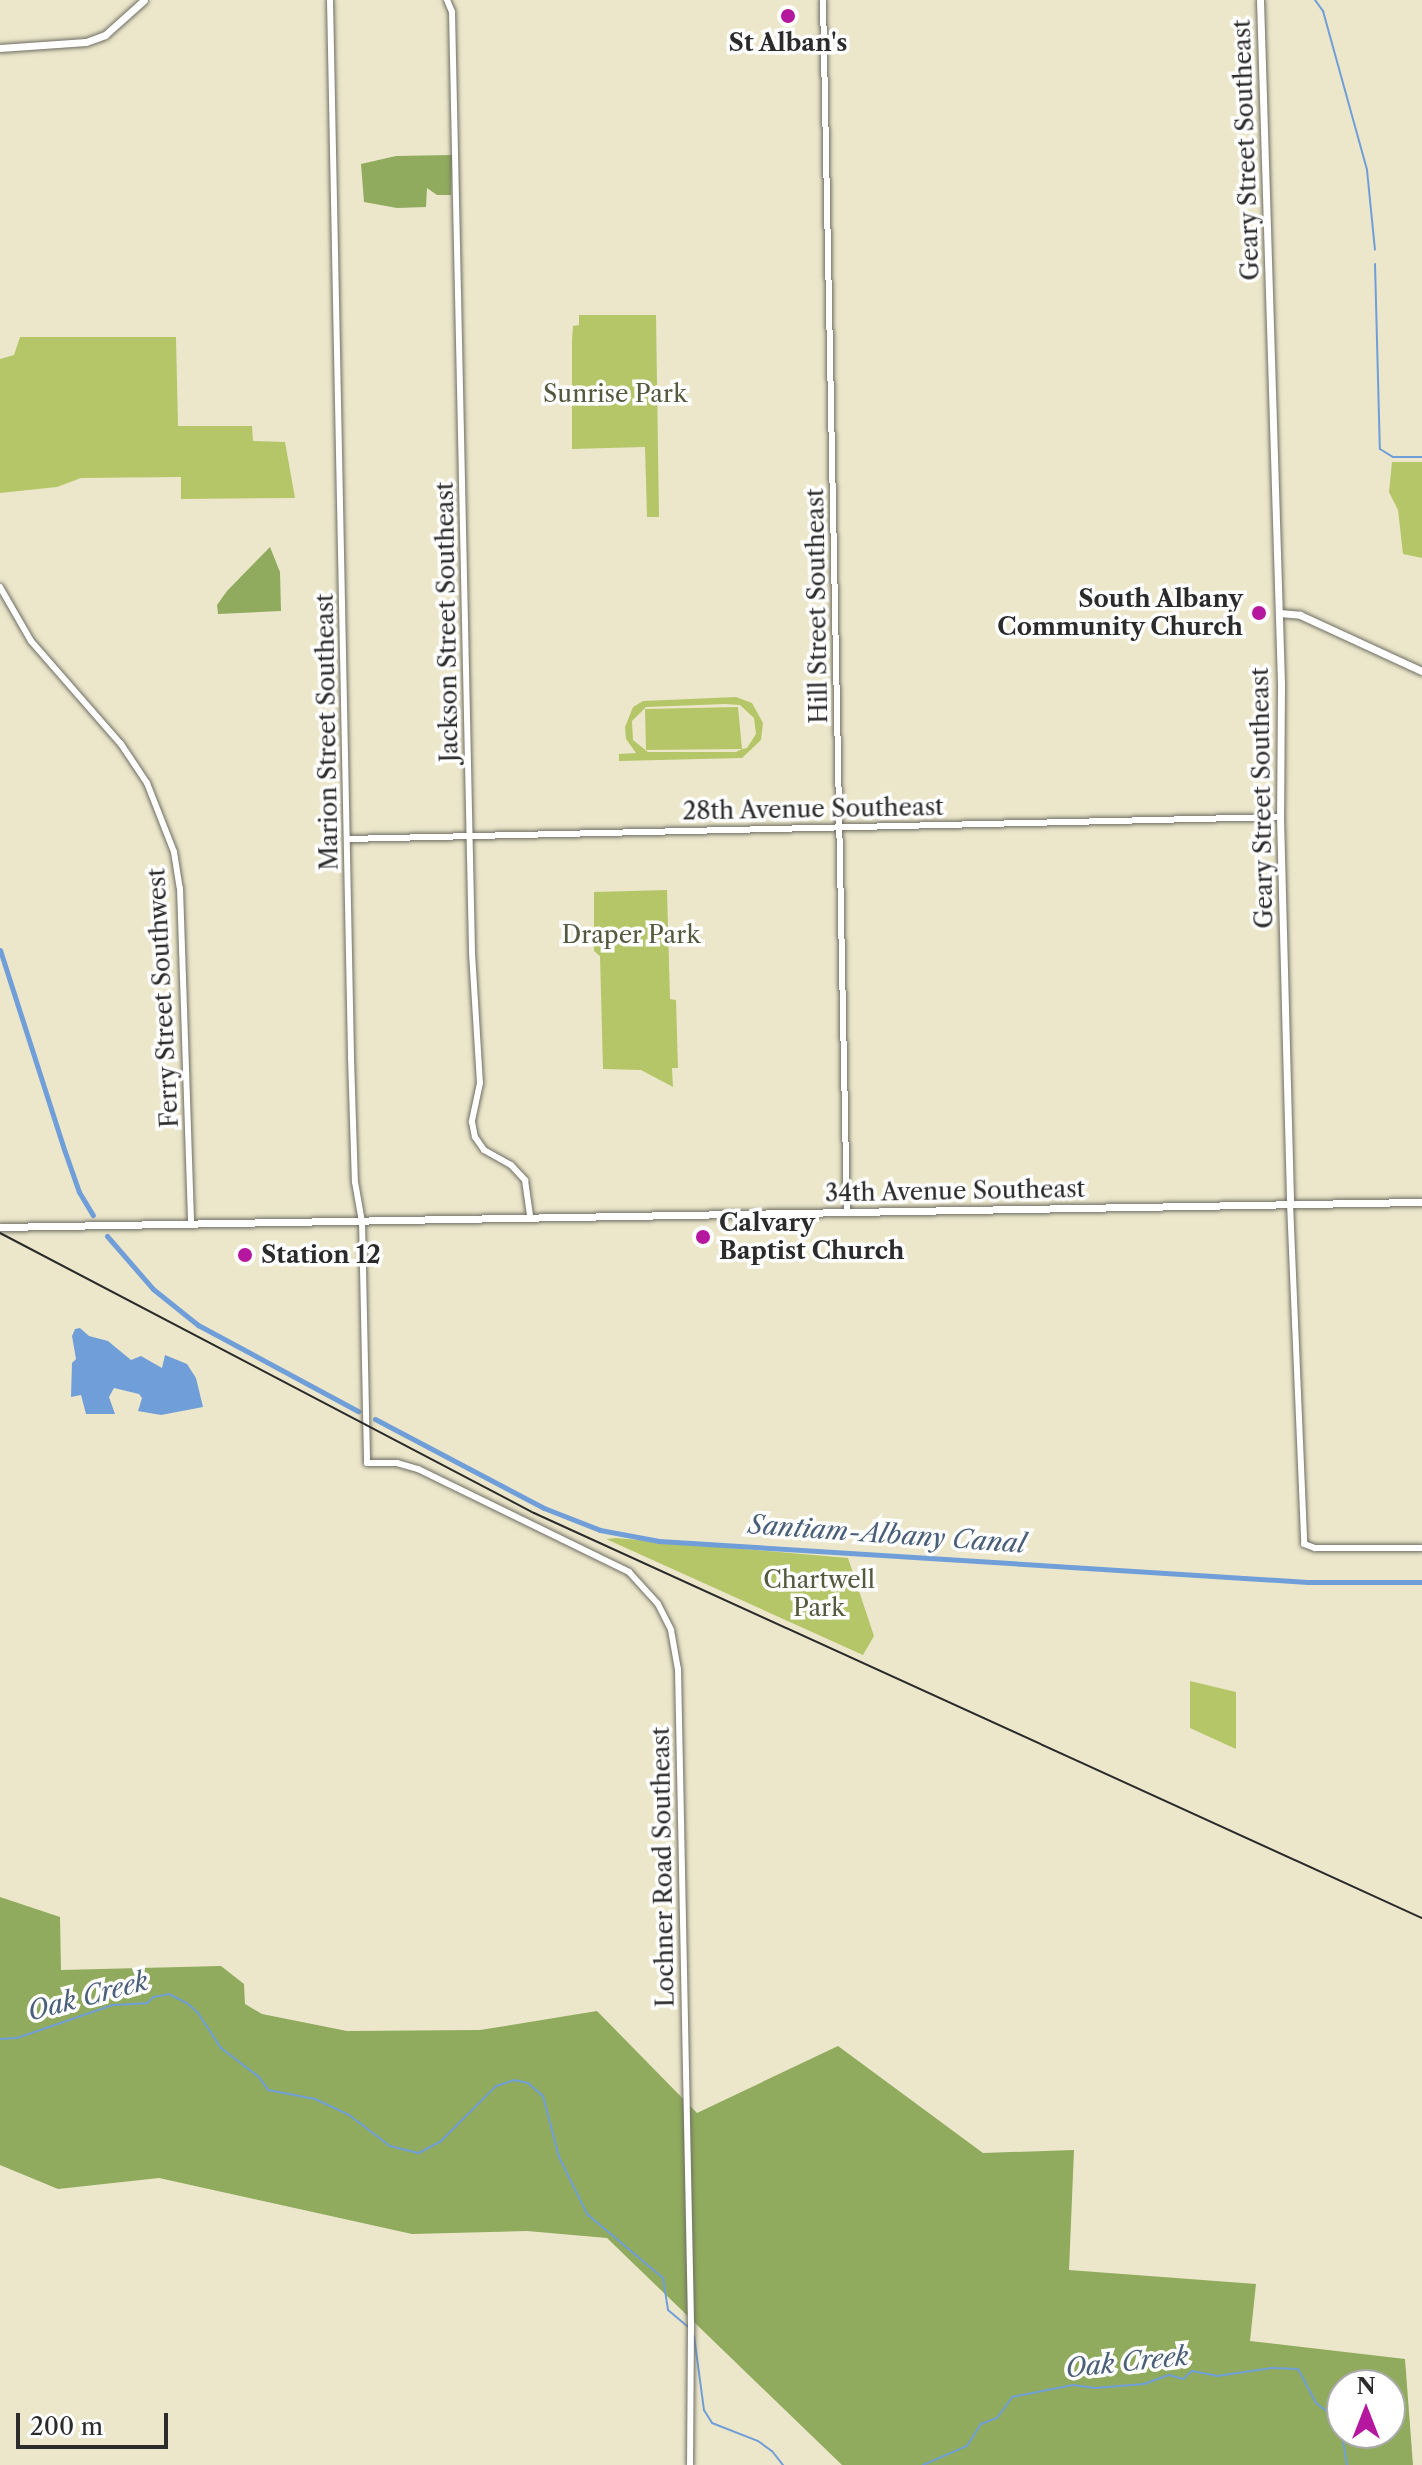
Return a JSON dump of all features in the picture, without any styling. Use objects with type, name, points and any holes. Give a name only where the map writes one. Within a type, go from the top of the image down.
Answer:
[{"type":"main road","points":[[0,48],[86,42],[105,35],[144,0]]},
{"type":"main road","name":"Geary Street Southeast","points":[[1260,0],[1279,613],[1280,817],[1290,1202]]},
{"type":"main road","points":[[1279,613],[1300,615],[1422,671]]},
{"type":"main road","name":"34th Avenue Southeast","points":[[0,1227],[1422,1202]]},
{"type":"street","name":"Marion Street Southeast","points":[[330,0],[355,1182],[362,1220],[367,1463]]},
{"type":"street","name":"Jackson Street Southeast","points":[[447,0],[452,12],[469,836],[480,1083],[473,1128],[484,1150],[511,1165],[525,1180],[530,1217]]},
{"type":"street","name":"Hill Street Southeast","points":[[823,0],[847,1212]]},
{"type":"street","name":"Ferry Street Southwest","points":[[0,587],[31,641],[121,744],[147,783],[174,852],[180,888],[191,1223]]},
{"type":"street","name":"28th Avenue Southeast","points":[[347,839],[1280,817]]},
{"type":"street","name":"Geary Street Southeast","points":[[1290,1202],[1306,1546],[1422,1548]]},
{"type":"street","name":"Lochner Road Southeast","points":[[367,1463],[397,1463],[418,1469],[629,1572],[658,1604],[671,1630],[678,1660],[691,2325],[690,2465]]},
{"type":"green space","points":[[452,155],[451,195],[437,195],[427,188],[426,207],[397,208],[364,202],[361,164],[396,156]]},
{"type":"green space","name":"Sunrise Park","points":[[579,315],[656,315],[659,517],[647,517],[645,447],[572,449],[572,340],[573,326],[579,325]]},
{"type":"green space","points":[[20,337],[176,337],[178,426],[252,426],[253,441],[285,442],[295,498],[181,499],[181,477],[81,478],[57,487],[0,493],[0,359],[14,355]]},
{"type":"green space","points":[[1392,462],[1422,462],[1422,558],[1403,554],[1398,510],[1389,492]]},
{"type":"green space","points":[[270,547],[280,572],[281,611],[218,614],[217,605],[227,591]]},
{"type":"green space","points":[[736,697],[752,703],[763,723],[761,740],[742,758],[619,761],[619,754],[636,753],[626,739],[625,727],[633,707],[643,701]],"holes":[[[740,705],[754,718],[756,734],[747,748],[736,752],[648,752],[633,740],[632,721],[646,707]]]},
{"type":"green space","points":[[738,707],[742,749],[646,750],[645,709]]},
{"type":"green space","name":"Draper Park","points":[[667,890],[670,999],[676,1000],[678,1068],[672,1068],[673,1087],[641,1070],[603,1069],[600,956],[594,951],[594,892]]},
{"type":"green space","name":"Chartwell Park","points":[[606,1539],[848,1558],[874,1636],[863,1655]]},
{"type":"green space","points":[[1190,1681],[1236,1692],[1236,1749],[1190,1728]]},
{"type":"green space","points":[[0,1897],[60,1917],[61,1970],[221,1966],[244,1984],[245,2004],[262,2014],[347,2031],[480,2030],[597,2011],[697,2113],[838,2046],[983,2153],[1074,2150],[1069,2270],[1256,2284],[1250,2341],[1405,2359],[1406,2369],[1326,2369],[1326,2449],[1406,2449],[1406,2372],[1413,2465],[842,2465],[607,2238],[527,2231],[412,2234],[159,2178],[58,2189],[0,2165]]},
{"type":"water","points":[[80,1328],[89,1336],[108,1341],[131,1360],[141,1356],[162,1368],[165,1355],[187,1364],[196,1378],[203,1407],[161,1415],[138,1411],[142,1398],[139,1394],[114,1388],[109,1397],[115,1414],[86,1414],[81,1395],[71,1397],[72,1363],[76,1359],[72,1336],[75,1329]]},
{"type":"waterway","points":[[1315,0],[1323,11],[1367,170],[1375,250]]},
{"type":"waterway","points":[[1375,264],[1380,449],[1393,457],[1422,457]]},
{"type":"waterway","name":"Santiam-Albany Canal","points":[[0,950],[79,1192],[93,1215]]},
{"type":"waterway","name":"Santiam-Albany Canal","points":[[107,1236],[153,1289],[198,1325],[358,1411]]},
{"type":"waterway","name":"Santiam-Albany Canal","points":[[375,1419],[544,1508],[600,1530],[659,1541],[1308,1582],[1422,1582]]},
{"type":"waterway","name":"Oak Creek","points":[[0,2039],[17,2038],[113,2005],[147,2003],[154,1997],[169,1994],[198,2013],[221,2048],[259,2077],[268,2090],[315,2099],[349,2115],[390,2146],[419,2153],[440,2142],[496,2086],[514,2080],[528,2083],[543,2096],[559,2157],[587,2214],[663,2278],[668,2310],[688,2327]]},
{"type":"waterway","name":"Oak Creek","points":[[694,2336],[704,2410],[712,2423],[758,2441],[772,2451],[783,2465]]},
{"type":"waterway","name":"Oak Creek","points":[[923,2465],[967,2446],[981,2424],[997,2418],[1012,2397],[1073,2385],[1095,2388],[1144,2384],[1169,2375],[1183,2379],[1192,2371],[1217,2376],[1272,2368],[1298,2369],[1316,2403],[1340,2422],[1347,2465]]},
{"type":"railway","points":[[0,1233],[534,1513],[1422,1918]]},
{"type":"place","name":"St Alban's","points":[[788,16]]},
{"type":"place","name":"South Albany Community Church","points":[[1259,613]]},
{"type":"place","name":"Calvary Baptist Church","points":[[703,1237]]},
{"type":"place","name":"Station 12","points":[[245,1255]]}]
